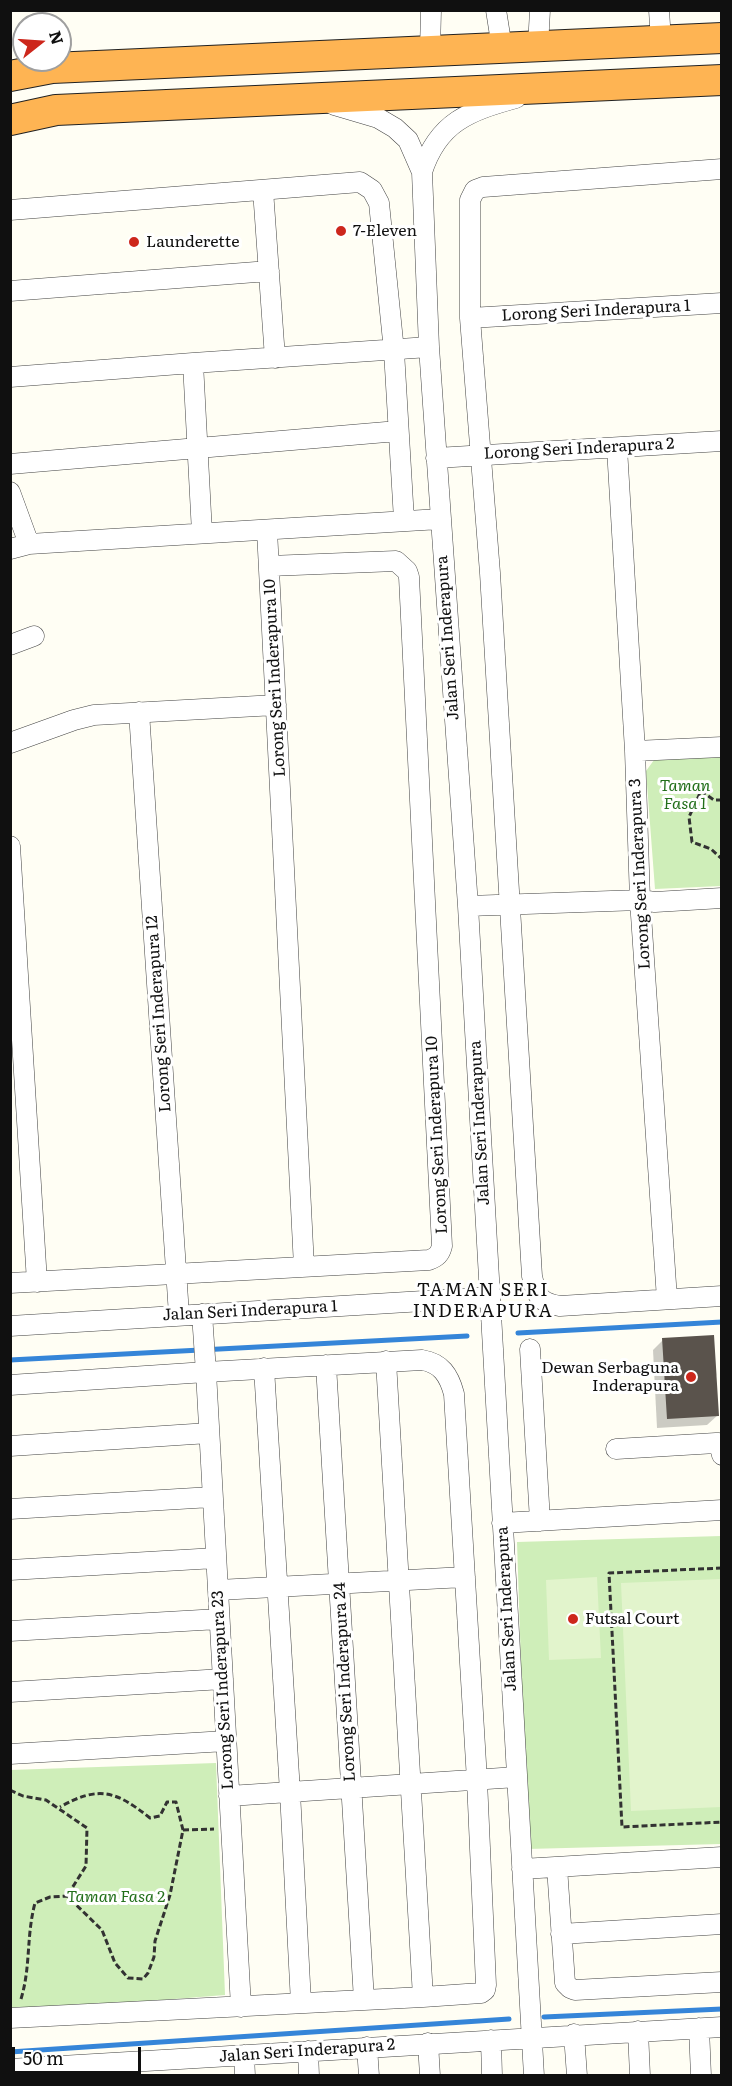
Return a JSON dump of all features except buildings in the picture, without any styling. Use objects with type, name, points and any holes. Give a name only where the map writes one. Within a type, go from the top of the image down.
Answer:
[{"type":"highway","points":[[10,76],[52,68],[722,38]]},
{"type":"highway","points":[[10,120],[56,110],[722,80]]},
{"type":"street","points":[[430,10],[430,51]]},
{"type":"street","points":[[496,10],[502,48]]},
{"type":"street","points":[[538,46],[540,10]]},
{"type":"street","points":[[659,10],[661,41]]},
{"type":"street","points":[[422,172],[433,145],[457,120],[492,105],[552,88]]},
{"type":"street","points":[[303,99],[358,111],[378,118],[395,128],[408,140],[422,172]]},
{"type":"street","points":[[722,169],[483,186],[475,190],[470,200],[470,318],[490,573],[534,1289],[540,1298],[550,1304],[560,1306],[722,1296]]},
{"type":"street","name":"Jalan Seri Inderapura","points":[[422,172],[429,347],[468,906],[534,2076]]},
{"type":"street","points":[[10,210],[360,182],[372,190],[379,203],[394,351],[404,520]]},
{"type":"street","points":[[263,190],[274,358]]},
{"type":"street","points":[[10,291],[269,270]]},
{"type":"street","name":"Lorong Seri Inderapura 1","points":[[470,318],[722,303]]},
{"type":"street","points":[[10,377],[429,347]]},
{"type":"street","points":[[193,363],[202,533]]},
{"type":"street","points":[[10,464],[398,431]]},
{"type":"street","name":"Lorong Seri Inderapura 2","points":[[436,458],[722,441]]},
{"type":"street","name":"Lorong Seri Inderapura 3","points":[[617,448],[635,752],[640,900],[667,1299]]},
{"type":"street","points":[[10,492],[20,546],[440,519]]},
{"type":"street","name":"Lorong Seri Inderapura 10","points":[[267,530],[304,1267],[429,1260],[438,1255],[442,1246],[410,589],[406,571],[396,561],[269,566]]},
{"type":"street","points":[[10,645],[34,636]]},
{"type":"street","points":[[10,743],[74,720],[94,716],[276,705]]},
{"type":"street","name":"Lorong Seri Inderapura 12","points":[[140,712],[179,1315]]},
{"type":"street","points":[[635,752],[722,747]]},
{"type":"street","points":[[10,846],[37,1282]]},
{"type":"street","points":[[468,906],[640,900],[655,902],[722,898]]},
{"type":"street","points":[[10,1283],[304,1267]]},
{"type":"street","name":"Jalan Seri Inderapura 1","points":[[10,1326],[179,1315],[202,1323],[490,1298]]},
{"type":"street","name":"Lorong Seri Inderapura 23","points":[[202,1323],[241,2007]]},
{"type":"street","points":[[530,1349],[540,1521]]},
{"type":"street","points":[[10,1385],[205,1365],[264,1368],[422,1360],[434,1362],[450,1380],[454,1394],[465,1577],[486,1985],[485,1990],[481,1993],[10,2018]]},
{"type":"street","points":[[386,1361],[423,1997]]},
{"type":"street","name":"Lorong Seri Inderapura 24","points":[[326,1365],[364,2000]]},
{"type":"street","points":[[264,1368],[301,2003]]},
{"type":"street","points":[[10,1446],[209,1433]]},
{"type":"street","points":[[616,1449],[720,1443],[721,1454]]},
{"type":"street","points":[[10,1509],[212,1497]]},
{"type":"street","points":[[502,1523],[722,1510]]},
{"type":"street","points":[[10,1570],[216,1558]]},
{"type":"street","points":[[218,1590],[465,1577]]},
{"type":"street","points":[[10,1631],[219,1619]]},
{"type":"street","points":[[10,1692],[223,1679]]},
{"type":"street","points":[[10,1754],[226,1742]]},
{"type":"street","points":[[229,1796],[517,1777]]},
{"type":"street","points":[[522,1869],[722,1857]]},
{"type":"street","points":[[557,1867],[565,1983],[570,1988],[574,1990],[722,1982]]},
{"type":"street","points":[[561,1934],[722,1924]]},
{"type":"street","name":"Jalan Seri Inderapura 2","points":[[10,2069],[183,2067],[244,2055],[722,2027]]},
{"type":"street","points":[[699,2028],[701,2076]]},
{"type":"street","points":[[638,2031],[640,2076]]},
{"type":"street","points":[[574,2034],[577,2076]]},
{"type":"street","points":[[491,2040],[492,2076]]},
{"type":"street","points":[[428,2043],[430,2076]]},
{"type":"street","points":[[367,2048],[369,2076]]},
{"type":"street","points":[[308,2051],[309,2076]]},
{"type":"street","points":[[244,2055],[245,2076]]},
{"type":"path","points":[[722,800],[714,800],[701,791],[689,817],[692,842],[711,849],[722,859]]},
{"type":"path","points":[[722,1568],[609,1573],[622,1827],[722,1822]]},
{"type":"path","points":[[10,1790],[23,1796],[46,1800],[60,1807],[87,1828],[86,1866],[68,1896]]},
{"type":"path","points":[[21,1999],[27,1978],[28,1942],[35,1904],[50,1897],[68,1896],[102,1930],[115,1963],[128,1978],[143,1979],[154,1957],[155,1941],[170,1895],[183,1830],[176,1802],[167,1802],[160,1816],[150,1818],[132,1803],[113,1794],[89,1794],[60,1807]]},
{"type":"path","points":[[183,1830],[231,1828]]},
{"type":"green space","name":"Taman Fasa 1","points":[[721,756],[721,886],[655,889],[646,771],[654,760]]},
{"type":"green space","points":[[721,1536],[721,1844],[527,1849],[517,1542]]},
{"type":"green space","name":"Futsal Court","points":[[597,1577],[601,1658],[549,1660],[546,1580]]},
{"type":"green space","points":[[721,1579],[721,1807],[631,1811],[621,1583]]},
{"type":"green space","name":"Taman Fasa 2","points":[[216,1763],[225,1995],[11,2012],[10,1770]]},
{"type":"waterway","points":[[518,1333],[722,1322]]},
{"type":"waterway","points":[[10,1360],[467,1336]]},
{"type":"waterway","points":[[544,2017],[722,2009]]},
{"type":"waterway","points":[[10,2052],[509,2019]]},
{"type":"place","name":"7-Eleven","points":[[341,231]]},
{"type":"place","name":"Launderette","points":[[134,242]]},
{"type":"place","name":"Dewan Serbaguna Inderapura","points":[[691,1377]]},
{"type":"place","name":"Futsal Court","points":[[573,1619]]},
{"type":"district","name":"TAMAN SERI INDERAPURA","points":[[483,1301]]}]
